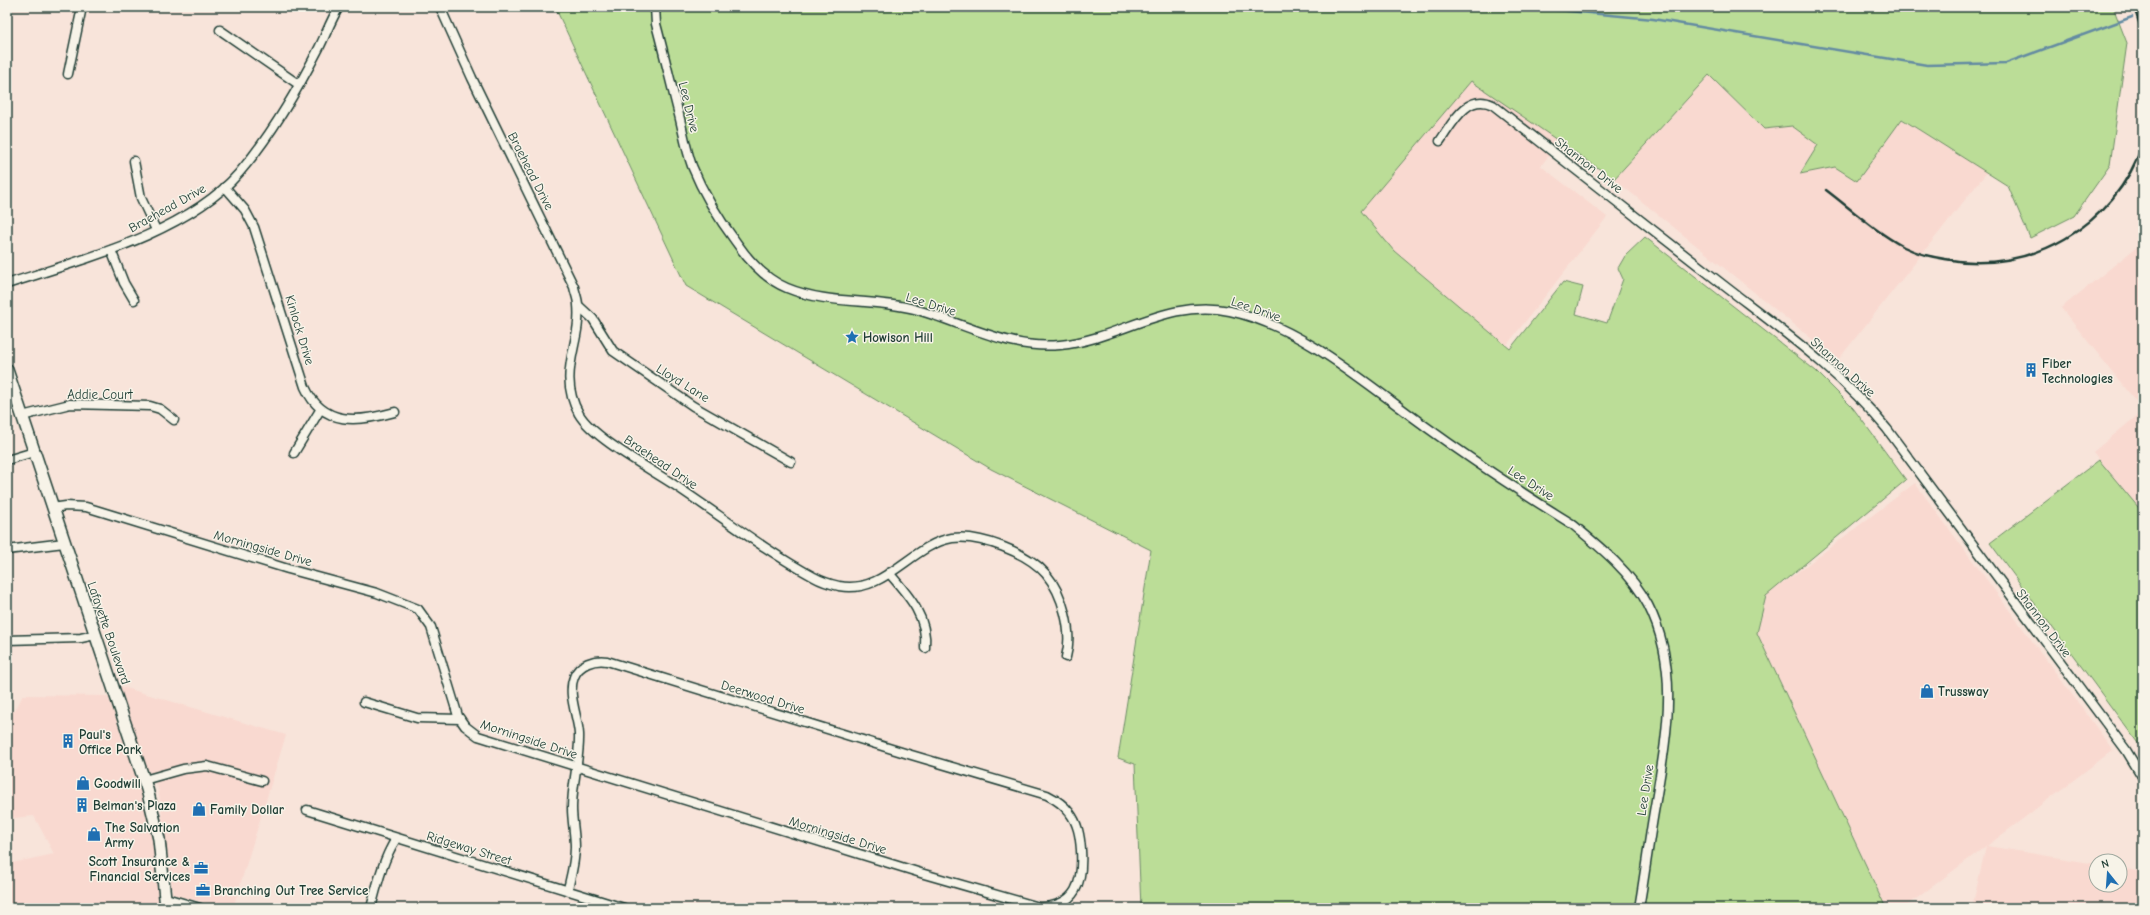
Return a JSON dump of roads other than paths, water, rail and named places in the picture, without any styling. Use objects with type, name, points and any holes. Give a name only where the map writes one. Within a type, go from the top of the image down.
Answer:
[{"type":"main road","name":"Lafayette Boulevard","points":[[7,370],[144,780],[159,839],[166,903]]},
{"type":"street","points":[[68,74],[82,7]]},
{"type":"street","name":"Braehead Drive","points":[[7,284],[111,250],[156,230],[205,202],[224,187],[250,159],[269,132],[298,84],[339,7]]},
{"type":"street","name":"Braehead Drive","points":[[440,7],[472,78],[546,226],[574,287],[579,306],[571,357],[570,384],[573,401],[580,416],[598,433],[768,549],[814,577],[847,586],[875,582],[923,551],[951,538],[973,538],[1002,546],[1037,566],[1053,584],[1058,596],[1069,641],[1066,657]]},
{"type":"street","name":"Lee Drive","points":[[655,7],[656,24],[692,165],[717,215],[737,243],[759,270],[778,284],[815,296],[877,303],[913,309],[987,335],[1025,345],[1053,345],[1079,342],[1163,314],[1188,309],[1212,309],[1251,318],[1304,341],[1328,356],[1453,446],[1572,524],[1592,540],[1629,578],[1647,604],[1661,636],[1668,678],[1669,700],[1666,739],[1639,908]]},
{"type":"street","points":[[220,30],[298,84]]},
{"type":"street","name":"Shannon Drive","points":[[1440,141],[1461,111],[1470,105],[1483,102],[1493,105],[1674,245],[1836,374],[1865,402],[1887,429],[2126,750],[2143,778]]},
{"type":"street","points":[[134,161],[141,198],[156,230]]},
{"type":"street","name":"Kinlock Drive","points":[[224,187],[245,210],[254,227],[305,387],[309,396],[320,410]]},
{"type":"street","points":[[111,250],[124,283],[134,300]]},
{"type":"street","name":"Lloyd Lane","points":[[579,306],[593,319],[613,351],[693,406],[791,462]]},
{"type":"street","name":"Addie Court","points":[[22,416],[63,405],[86,403],[150,406],[160,409],[174,420]]},
{"type":"street","points":[[294,453],[320,410],[334,417],[349,419],[380,416],[395,412]]},
{"type":"street","points":[[7,460],[34,452]]},
{"type":"street","name":"Morningside Drive","points":[[52,508],[66,506],[86,507],[288,569],[377,593],[410,605],[423,614],[431,627],[460,719],[465,726],[478,736],[1022,903],[1047,907],[1063,902],[1073,894]]},
{"type":"street","points":[[7,550],[64,544]]},
{"type":"street","points":[[889,573],[921,615],[925,628],[925,648]]},
{"type":"street","points":[[7,640],[81,638],[95,635]]},
{"type":"street","name":"Deerwood Drive","points":[[568,889],[575,848],[572,808],[576,767],[579,754],[579,734],[572,694],[574,677],[578,671],[590,662],[607,662],[1047,795],[1064,806],[1075,820],[1078,829],[1082,868],[1081,877],[1073,894]]},
{"type":"street","points":[[364,702],[418,718],[460,719]]},
{"type":"street","points":[[144,780],[183,768],[207,766],[262,781]]},
{"type":"street","name":"Ridgeway Street","points":[[307,810],[568,889],[624,908]]},
{"type":"street","points":[[371,908],[380,876],[396,838]]},
{"type":"street","points":[[166,903],[200,908]]},
{"type":"waterway","points":[[1525,7],[1653,19],[1927,65],[2006,63],[2132,17]]},
{"type":"railway","points":[[2134,7],[2143,34]]},
{"type":"railway","points":[[1826,190],[1894,241],[1914,251],[1940,258],[1977,262],[2008,260],[2037,252],[2065,238],[2091,221],[2112,199],[2130,173],[2143,143]]},
{"type":"place","name":"Howison Hill","points":[[852,337]]},
{"type":"place","name":"Fiber Technologies","points":[[2031,370]]},
{"type":"place","name":"Trussway","points":[[1927,691]]},
{"type":"place","name":"Paul's Office Park","points":[[68,741]]},
{"type":"place","name":"Goodwill","points":[[83,783]]},
{"type":"place","name":"Belman's Plaza","points":[[82,805]]},
{"type":"place","name":"Family Dollar","points":[[199,809]]},
{"type":"place","name":"The Salvation Army","points":[[94,834]]},
{"type":"place","name":"Scott Insurance & Financial Services","points":[[201,868]]},
{"type":"place","name":"Branching Out Tree Service","points":[[203,890]]}]
